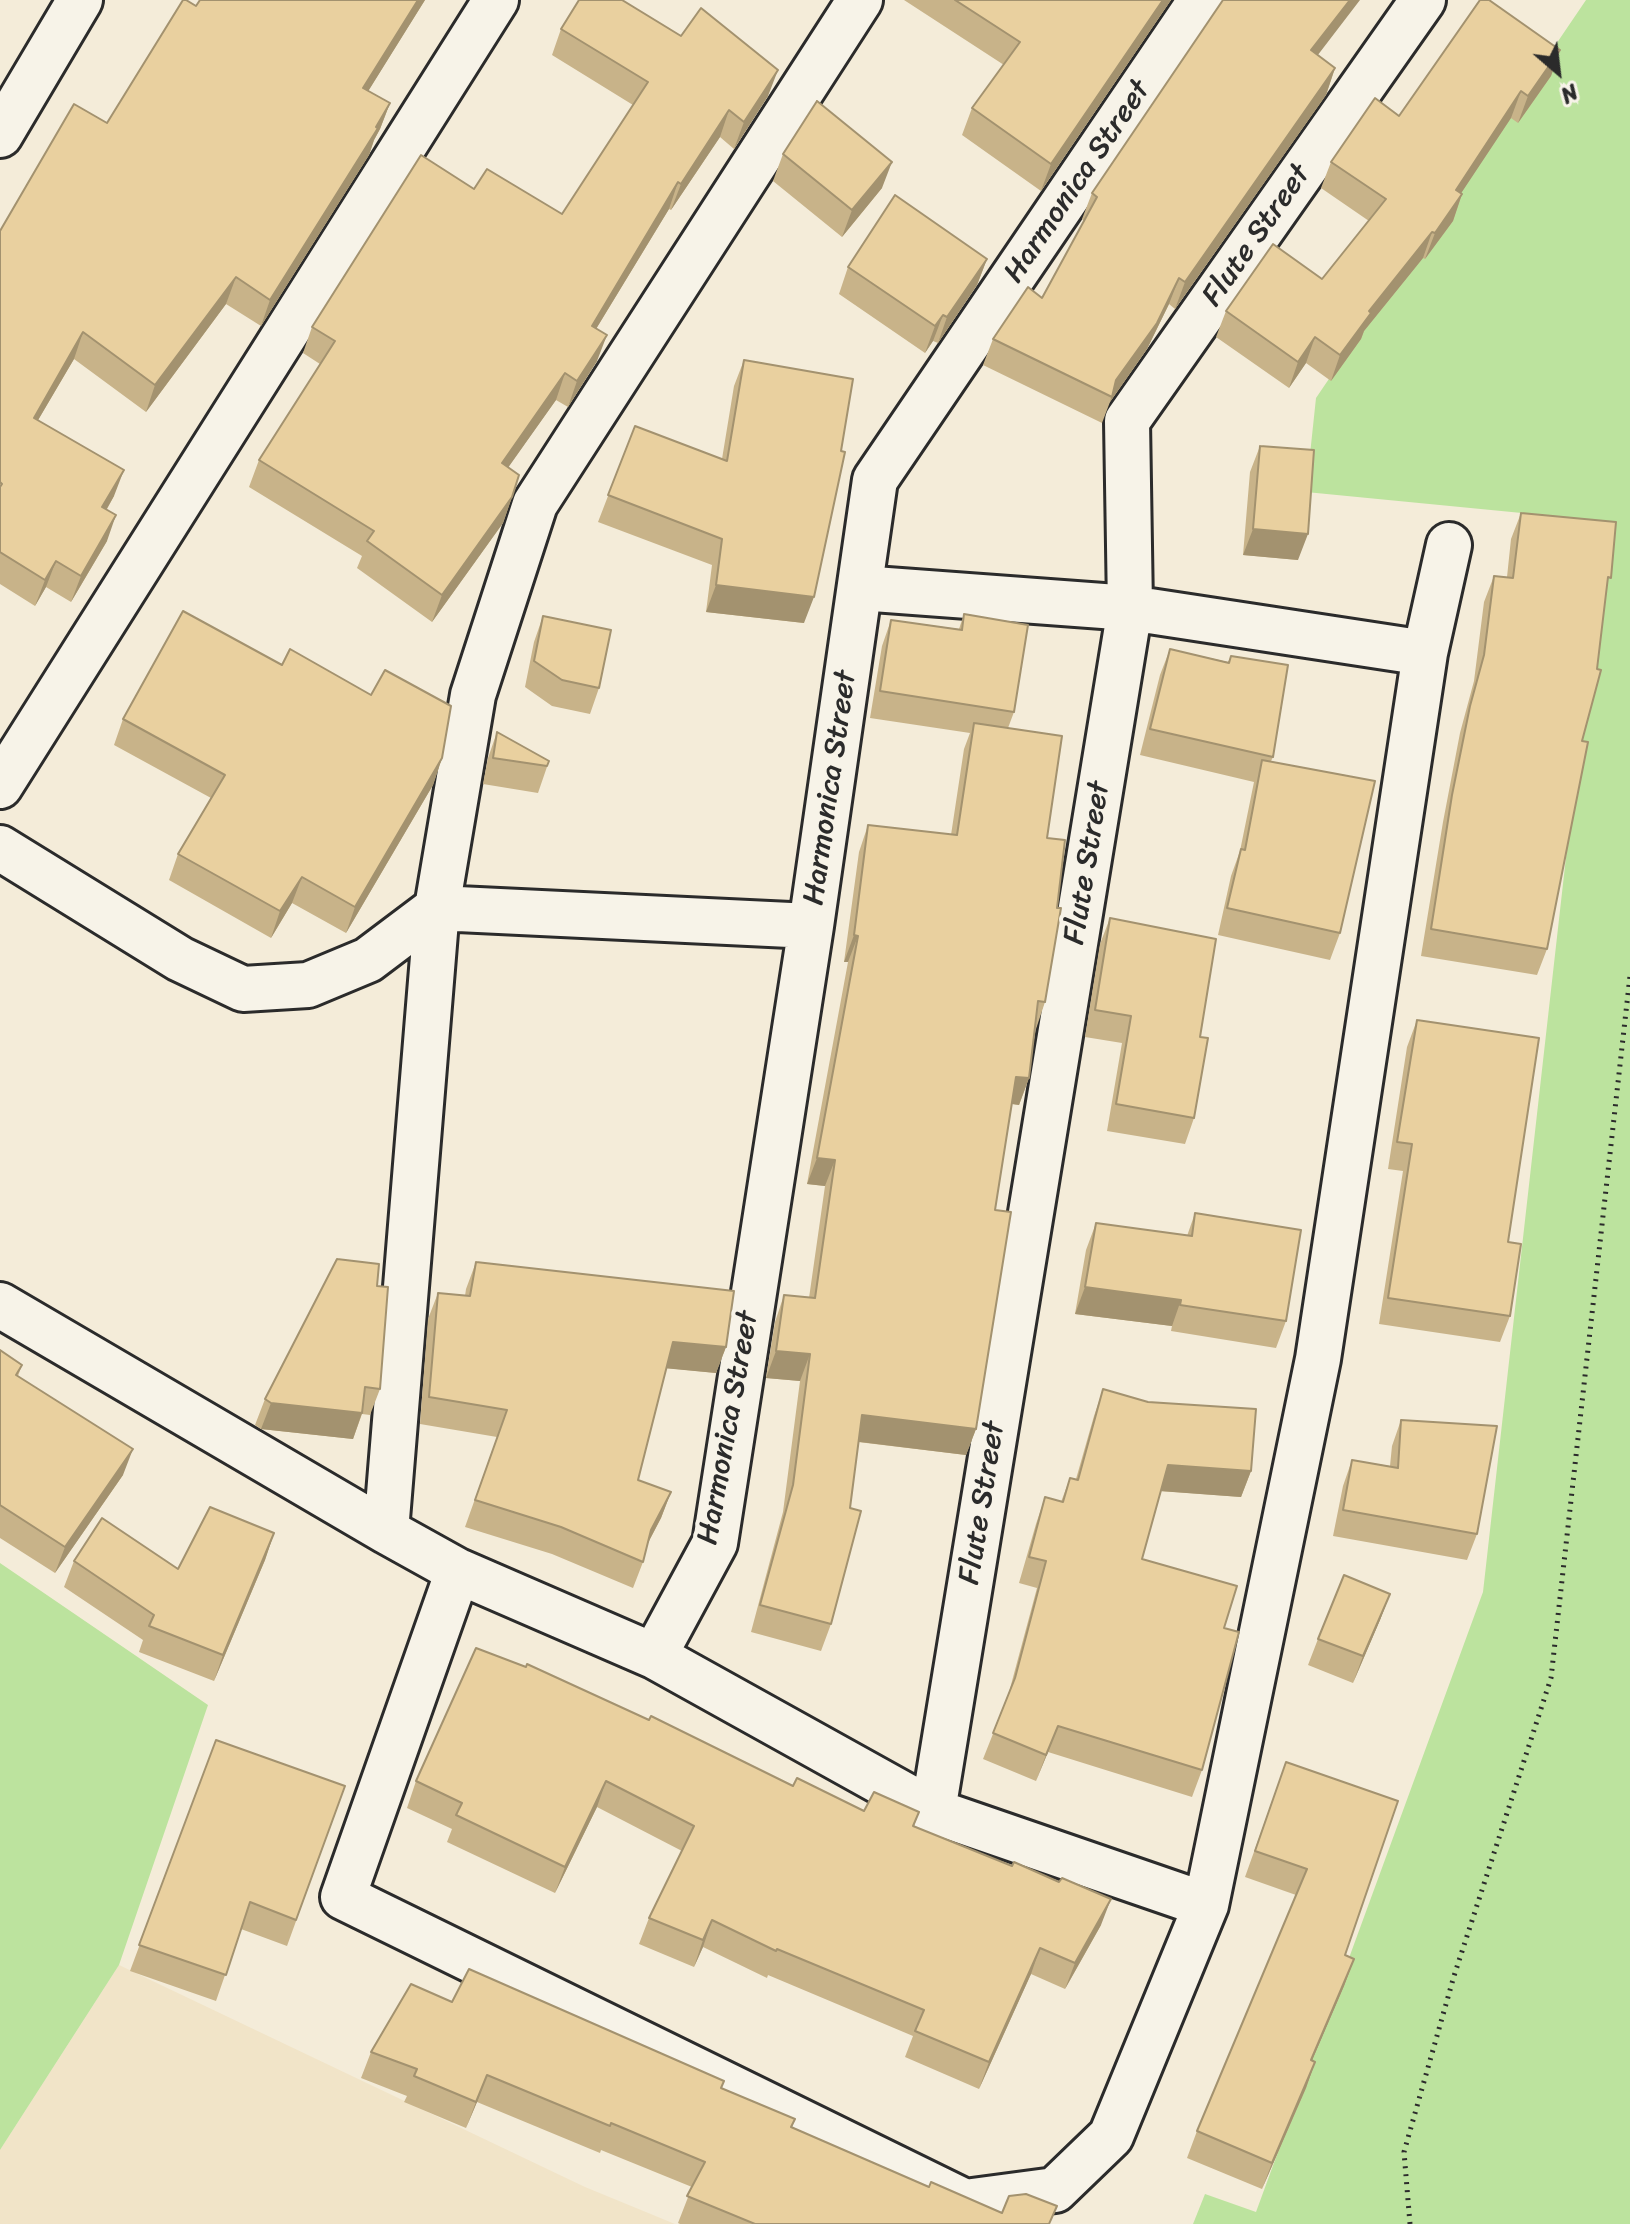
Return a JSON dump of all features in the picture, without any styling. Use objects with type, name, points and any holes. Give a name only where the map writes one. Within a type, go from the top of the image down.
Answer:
[{"type":"street","points":[[0,135],[80,0]]},
{"type":"street","points":[[0,786],[496,0]]},
{"type":"street","points":[[386,1531],[437,908],[473,695],[535,504],[860,0]]},
{"type":"street","name":"Harmonica Street","points":[[654,1656],[715,1543],[811,926],[875,480],[1201,0]]},
{"type":"street","name":"Flute Street","points":[[933,1811],[1130,608],[1127,421],[1423,0]]},
{"type":"street","points":[[458,1571],[343,1897],[965,2202],[1055,2190],[1111,2136],[1206,1905],[1318,1359],[1425,653],[1449,545]]},
{"type":"street","points":[[860,588],[1130,608],[1425,653]]},
{"type":"street","points":[[0,848],[180,959],[243,989],[308,985],[368,960],[437,908],[811,926]]},
{"type":"street","points":[[0,1305],[458,1571],[654,1656],[933,1811],[1206,1905]]},
{"type":"path","points":[[1410,2224],[1404,2152],[1454,1976],[1551,1678],[1630,976]]},
{"type":"shaded area","points":[[119,1965],[585,2187],[675,2224],[0,2224],[0,2150]]},
{"type":"green space","points":[[1586,0],[1630,0],[1630,2224],[1193,2224],[1205,2194],[1256,2212],[1483,1592],[1604,521],[1306,492],[1316,398]]},
{"type":"green space","points":[[0,1563],[208,1705],[119,1965],[0,2150]]},
{"type":"building","points":[[183,0],[196,6],[200,0],[418,0],[363,88],[390,103],[378,128],[270,300],[236,277],[155,385],[83,332],[34,418],[124,470],[102,507],[116,515],[81,576],[56,561],[45,580],[0,552],[0,231],[74,104],[107,123]]},
{"type":"building","points":[[579,0],[622,0],[681,36],[701,8],[778,70],[744,122],[729,110],[681,184],[678,182],[592,326],[607,335],[577,381],[565,373],[502,463],[519,475],[512,497],[442,595],[367,541],[374,531],[259,460],[335,341],[312,327],[421,155],[474,189],[487,169],[562,214],[648,82],[561,29]]},
{"type":"building","points":[[955,0],[1163,0],[1051,164],[972,108],[1020,42]]},
{"type":"building","points":[[1223,0],[1350,0],[1311,50],[1335,68],[1185,282],[1179,278],[1157,323],[1116,380],[1112,397],[993,339],[1028,287],[1042,298],[1097,197],[1092,193]]},
{"type":"building","points":[[1480,0],[1489,0],[1560,50],[1528,96],[1521,91],[1456,190],[1462,194],[1435,233],[1432,232],[1369,311],[1371,313],[1340,355],[1315,337],[1298,362],[1226,311],[1273,244],[1322,279],[1386,199],[1331,162],[1375,98],[1399,116]]},
{"type":"building","points":[[817,101],[892,162],[852,210],[783,154]]},
{"type":"building","points":[[895,195],[987,259],[947,317],[943,315],[935,326],[848,267]]},
{"type":"building","points":[[744,360],[853,379],[841,451],[845,452],[814,597],[716,585],[722,539],[608,495],[635,426],[727,461]]},
{"type":"building","points":[[1260,446],[1314,450],[1308,534],[1253,529]]},
{"type":"building","points":[[1521,513],[1616,522],[1597,669],[1601,670],[1582,741],[1588,742],[1547,949],[1431,929],[1452,795],[1484,655],[1494,576],[1513,578]]},
{"type":"building","points":[[183,611],[282,665],[290,649],[371,695],[385,670],[451,706],[442,758],[355,907],[302,877],[280,911],[178,854],[225,775],[123,719]]},
{"type":"building","points":[[964,614],[1028,625],[1014,712],[880,691],[891,620],[962,630]]},
{"type":"building","points":[[543,616],[611,630],[599,688],[562,680],[534,661]]},
{"type":"building","points":[[1170,649],[1229,663],[1231,656],[1288,665],[1273,757],[1150,729]]},
{"type":"building","points":[[974,723],[1062,736],[1047,838],[1065,840],[1057,908],[1061,908],[1045,1002],[1038,1001],[1029,1078],[1016,1077],[995,1210],[1011,1212],[976,1429],[862,1415],[850,1508],[861,1511],[831,1624],[760,1605],[793,1485],[810,1354],[776,1351],[784,1295],[815,1298],[835,1160],[817,1158],[858,936],[854,935],[868,825],[957,835]]},
{"type":"building","points":[[497,732],[549,761],[547,766],[493,758]]},
{"type":"building","points":[[1262,760],[1375,781],[1340,933],[1227,908],[1241,849],[1245,850]]},
{"type":"building","points":[[1110,918],[1216,939],[1200,1037],[1208,1038],[1194,1118],[1116,1104],[1131,1016],[1095,1010]]},
{"type":"building","points":[[1417,1020],[1539,1038],[1508,1242],[1521,1244],[1510,1316],[1388,1298],[1412,1144],[1397,1142]]},
{"type":"building","points":[[1195,1213],[1301,1230],[1286,1321],[1180,1305],[1181,1300],[1085,1287],[1096,1223],[1192,1236]]},
{"type":"building","points":[[337,1259],[379,1264],[377,1286],[388,1287],[380,1389],[365,1387],[362,1413],[271,1403],[265,1399]]},
{"type":"building","points":[[476,1262],[734,1291],[726,1347],[673,1342],[638,1480],[671,1492],[651,1530],[643,1562],[561,1527],[475,1500],[507,1410],[429,1397],[438,1293],[470,1296]]},
{"type":"building","points":[[0,1350],[22,1365],[16,1375],[133,1449],[65,1547],[0,1505]]},
{"type":"building","points":[[1103,1389],[1148,1402],[1256,1409],[1251,1471],[1168,1465],[1142,1559],[1237,1586],[1224,1628],[1239,1632],[1202,1770],[1058,1726],[1046,1755],[993,1733],[1015,1678],[1046,1561],[1029,1557],[1045,1497],[1063,1502],[1070,1478],[1078,1480]]},
{"type":"building","points":[[1401,1420],[1497,1426],[1477,1534],[1343,1510],[1352,1460],[1398,1468]]},
{"type":"building","points":[[210,1507],[274,1533],[223,1655],[149,1626],[154,1615],[74,1561],[102,1518],[178,1569]]},
{"type":"building","points":[[1344,1575],[1390,1594],[1363,1656],[1318,1639]]},
{"type":"building","points":[[476,1648],[526,1667],[527,1664],[649,1720],[651,1716],[793,1786],[797,1778],[864,1811],[874,1792],[919,1812],[913,1826],[1012,1866],[1014,1862],[1059,1882],[1062,1878],[1111,1899],[1075,1963],[1040,1948],[989,2062],[915,2031],[924,2010],[776,1951],[712,1920],[703,1940],[649,1918],[694,1826],[606,1781],[565,1867],[456,1815],[462,1803],[416,1781]]},
{"type":"building","points":[[216,1740],[345,1786],[296,1920],[250,1902],[226,1975],[139,1945]]},
{"type":"building","points":[[1286,1762],[1398,1801],[1345,1955],[1354,1959],[1272,2163],[1197,2131],[1307,1869],[1255,1851]]},
{"type":"building","points":[[469,1969],[724,2081],[721,2088],[795,2119],[791,2127],[929,2187],[931,2182],[1002,2213],[1009,2196],[1026,2194],[1057,2206],[1049,2224],[755,2224],[687,2196],[705,2162],[487,2075],[476,2102],[414,2076],[417,2069],[371,2052],[411,1984],[452,2002]]}]
